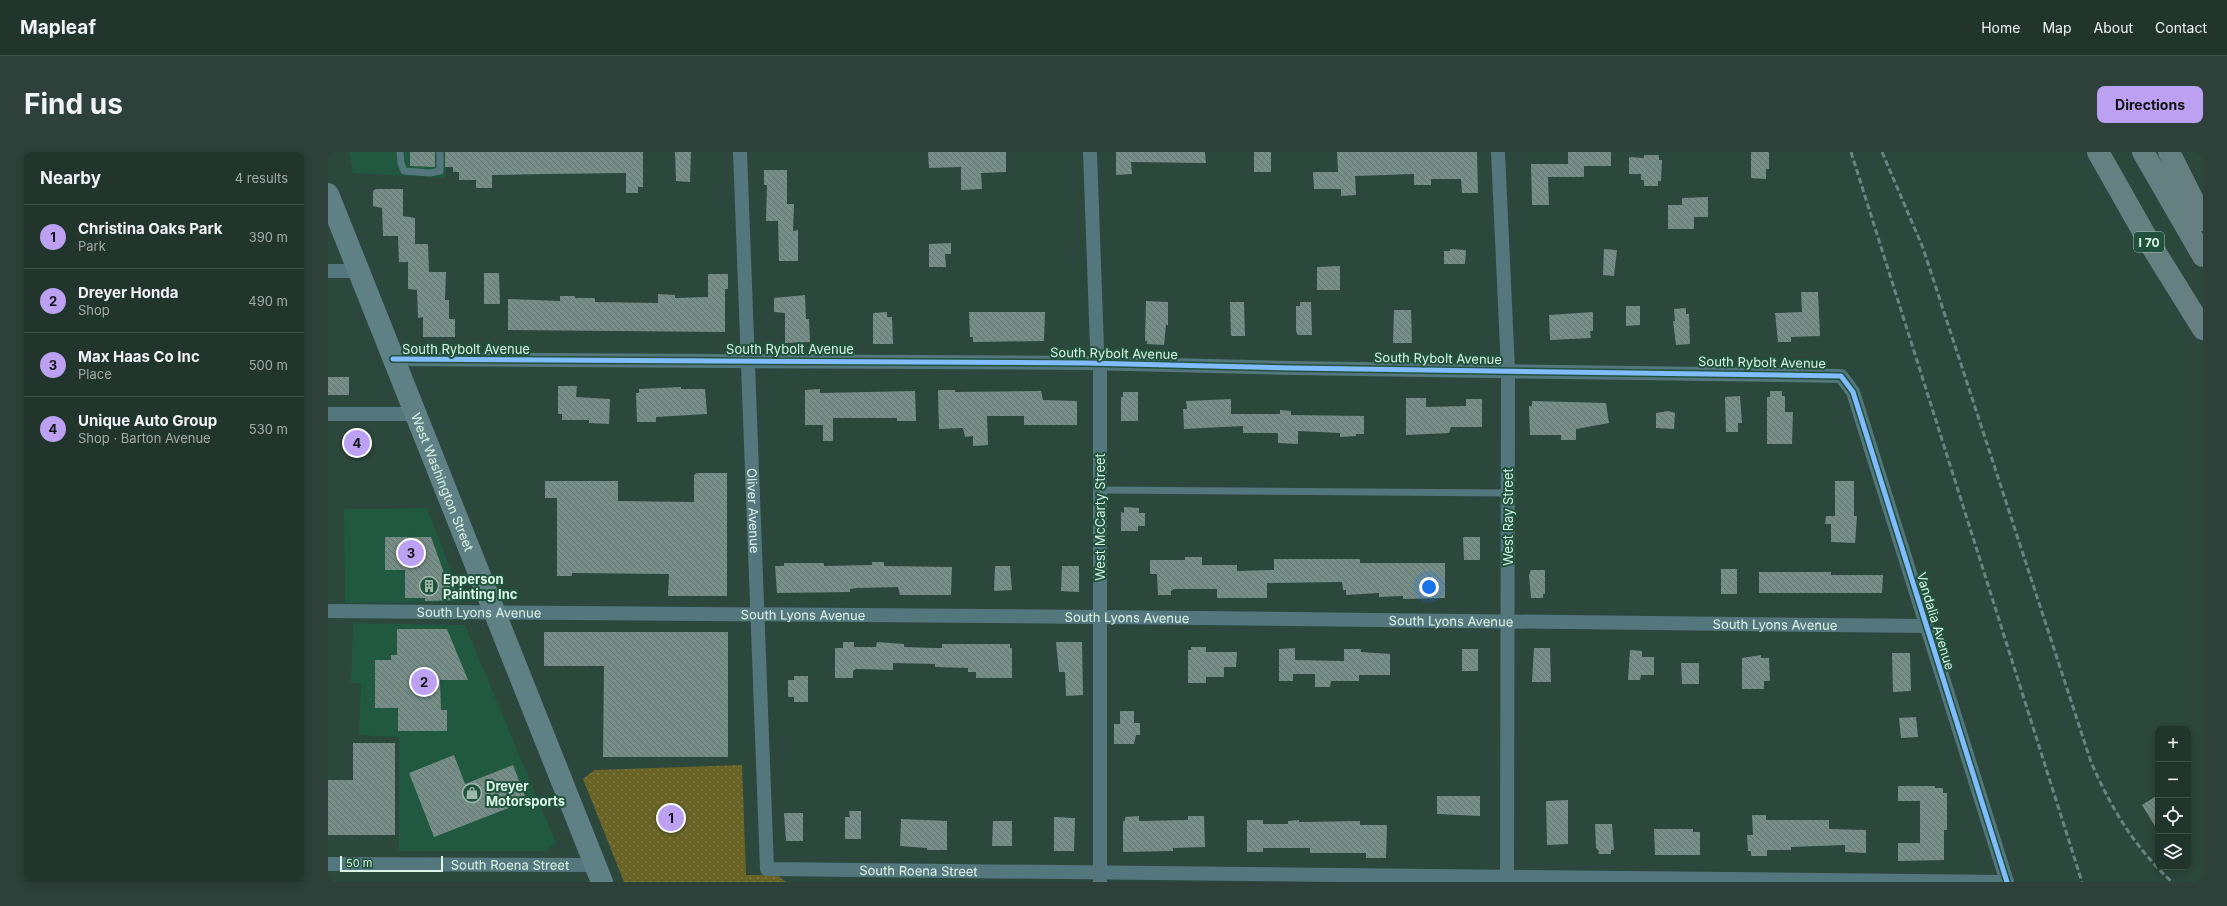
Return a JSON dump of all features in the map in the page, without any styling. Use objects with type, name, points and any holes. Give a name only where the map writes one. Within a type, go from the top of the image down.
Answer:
[{"type":"highway","points":[[2091,152],[2124,199]]},
{"type":"highway","name":"I 70","points":[[2098,152],[2124,199],[2203,329]]},
{"type":"highway","points":[[2143,152],[2203,256]]},
{"type":"highway","points":[[2169,152],[2203,220]]},
{"type":"main road","name":"West Washington Street","points":[[328,194],[599,874]]},
{"type":"street","name":"Oliver Avenue","points":[[740,152],[767,869]]},
{"type":"street","name":"West McCarty Street","points":[[1090,152],[1099,364],[1100,877]]},
{"type":"street","name":"West Ray Street","points":[[1498,152],[1508,370],[1507,879]]},
{"type":"street","points":[[328,271],[359,271]]},
{"type":"street","name":"South Rybolt Avenue","points":[[393,359],[748,360],[1835,374]]},
{"type":"street","name":"Vandalia Avenue","points":[[1835,374],[1846,379],[1853,392],[2007,882]]},
{"type":"street","points":[[328,414],[415,414]]},
{"type":"street","name":"South Lyons Avenue","points":[[328,612],[1100,617],[1926,626]]},
{"type":"street","name":"South Roena Street","points":[[328,864],[599,874]]},
{"type":"street","name":"South Roena Street","points":[[767,869],[792,875],[2007,882]]},
{"type":"lane","points":[[400,152],[401,163],[404,171],[430,173],[438,172],[440,170],[440,152]]},
{"type":"lane","points":[[1100,490],[1508,493]]},
{"type":"shaded area","points":[[349,152],[446,152],[446,178],[353,173]]},
{"type":"shaded area","points":[[427,508],[461,597],[461,602],[345,603],[344,509]]},
{"type":"shaded area","points":[[353,623],[465,625],[556,843],[545,851],[399,851],[399,737],[359,735],[361,683],[351,683]]},
{"type":"shaded area","points":[[742,765],[746,875],[777,875],[786,882],[624,882],[583,779],[595,770]]},
{"type":"building","points":[[410,152],[435,152],[435,167],[410,166]]},
{"type":"building","points":[[445,152],[643,152],[643,187],[638,187],[638,193],[626,193],[626,173],[492,175],[492,188],[476,188],[476,180],[459,180],[459,172],[453,172],[453,167],[445,167]]},
{"type":"building","points":[[675,152],[691,152],[690,182],[676,181]]},
{"type":"building","points":[[928,152],[1006,152],[1006,172],[981,173],[982,189],[961,190],[961,167],[929,168]]},
{"type":"building","points":[[1116,152],[1205,152],[1206,163],[1131,162],[1132,174],[1116,175]]},
{"type":"building","points":[[1254,152],[1271,152],[1271,172],[1254,172]]},
{"type":"building","points":[[1337,152],[1477,152],[1478,193],[1462,193],[1461,179],[1431,179],[1431,185],[1414,185],[1414,174],[1355,176],[1356,195],[1341,196],[1341,189],[1314,189],[1313,172],[1338,172]]},
{"type":"building","points":[[1568,152],[1611,152],[1611,166],[1584,166],[1584,177],[1548,177],[1549,205],[1532,205],[1531,164],[1568,164]]},
{"type":"building","points":[[1751,152],[1769,152],[1769,169],[1766,169],[1766,179],[1751,178]]},
{"type":"building","points":[[1644,155],[1659,155],[1659,160],[1662,160],[1661,181],[1658,181],[1658,186],[1644,186],[1644,180],[1641,180],[1641,174],[1629,174],[1629,157],[1644,158]]},
{"type":"building","points":[[764,170],[787,170],[787,204],[794,204],[793,231],[798,230],[798,261],[779,261],[778,221],[766,221],[767,185],[764,185]]},
{"type":"building","points":[[376,189],[403,189],[403,216],[415,218],[415,244],[428,244],[429,272],[446,272],[445,300],[449,300],[449,319],[455,319],[455,337],[423,337],[423,317],[418,318],[417,290],[408,289],[408,262],[399,262],[398,236],[383,236],[382,208],[373,206],[373,191]]},
{"type":"building","points":[[1708,197],[1708,217],[1694,217],[1694,229],[1668,229],[1668,205],[1682,205],[1682,198]]},
{"type":"building","points":[[951,243],[951,254],[945,254],[946,267],[929,267],[929,244]]},
{"type":"building","points":[[1450,249],[1466,250],[1465,264],[1444,264],[1444,251],[1450,251]]},
{"type":"building","points":[[1604,249],[1617,250],[1614,276],[1603,275]]},
{"type":"building","points":[[1340,266],[1340,290],[1317,290],[1317,267]]},
{"type":"building","points":[[484,273],[499,273],[500,304],[484,304]]},
{"type":"building","points":[[708,274],[728,274],[728,289],[725,289],[725,332],[508,330],[508,299],[560,301],[560,296],[575,296],[575,298],[595,298],[595,302],[658,303],[658,294],[675,295],[675,298],[708,297]]},
{"type":"building","points":[[1801,292],[1818,292],[1820,336],[1791,337],[1791,342],[1778,342],[1775,313],[1802,312]]},
{"type":"building","points":[[805,295],[806,319],[809,319],[810,342],[785,343],[785,313],[774,312],[774,298]]},
{"type":"building","points":[[1146,301],[1168,302],[1168,325],[1166,325],[1164,345],[1147,344],[1147,341],[1145,341]]},
{"type":"building","points":[[1230,302],[1244,302],[1245,336],[1231,336]]},
{"type":"building","points":[[1300,302],[1311,302],[1312,335],[1298,335],[1296,331],[1296,306],[1300,306]]},
{"type":"building","points":[[1626,306],[1640,306],[1640,325],[1626,326]]},
{"type":"building","points":[[1686,308],[1686,314],[1689,314],[1690,344],[1676,345],[1673,321],[1675,321],[1674,309]]},
{"type":"building","points":[[1394,310],[1411,310],[1412,343],[1393,343]]},
{"type":"building","points":[[887,312],[887,317],[892,317],[893,344],[873,344],[873,313]]},
{"type":"building","points":[[969,312],[1045,312],[1044,341],[973,342],[973,337],[970,337]]},
{"type":"building","points":[[1593,312],[1593,331],[1590,331],[1591,338],[1550,340],[1549,315]]},
{"type":"building","points":[[328,377],[349,377],[349,395],[328,395]]},
{"type":"building","points":[[558,386],[577,386],[576,397],[610,399],[609,424],[589,423],[589,420],[562,420],[562,414],[558,414]]},
{"type":"building","points":[[681,387],[681,389],[705,389],[707,414],[656,417],[656,422],[637,422],[636,393],[639,393],[639,389]]},
{"type":"building","points":[[820,389],[820,393],[915,391],[916,421],[897,421],[897,418],[833,418],[833,441],[823,441],[823,425],[805,425],[805,390]]},
{"type":"building","points":[[938,390],[955,390],[955,392],[1041,391],[1043,400],[1077,401],[1077,425],[1024,425],[1024,416],[987,416],[988,445],[973,446],[973,436],[965,437],[963,428],[939,429]]},
{"type":"building","points":[[1770,391],[1782,391],[1782,396],[1785,396],[1785,412],[1793,412],[1792,444],[1767,444],[1767,397],[1770,397]]},
{"type":"building","points":[[1123,392],[1138,392],[1138,421],[1121,421],[1121,397],[1123,397]]},
{"type":"building","points":[[1740,396],[1742,423],[1738,423],[1738,432],[1726,432],[1725,397]]},
{"type":"building","points":[[1406,398],[1426,398],[1426,407],[1466,406],[1466,399],[1482,399],[1482,427],[1451,427],[1449,433],[1406,435]]},
{"type":"building","points":[[1231,399],[1231,414],[1280,414],[1280,410],[1291,411],[1291,415],[1364,416],[1364,434],[1340,437],[1340,433],[1298,431],[1298,444],[1278,443],[1278,433],[1243,433],[1243,426],[1184,429],[1183,409],[1187,409],[1186,401]]},
{"type":"building","points":[[1532,401],[1606,403],[1609,423],[1576,429],[1576,440],[1561,440],[1561,435],[1530,435],[1529,406],[1532,406]]},
{"type":"building","points":[[1668,411],[1675,413],[1674,429],[1656,428],[1656,413]]},
{"type":"building","points":[[697,473],[727,473],[727,596],[668,596],[669,574],[572,573],[572,576],[557,576],[557,498],[545,498],[545,481],[618,481],[618,501],[694,502],[694,475]]},
{"type":"building","points":[[1835,481],[1854,481],[1854,516],[1857,516],[1855,543],[1831,542],[1831,524],[1825,524],[1826,516],[1835,516]]},
{"type":"building","points":[[1124,507],[1139,508],[1139,513],[1145,513],[1145,526],[1138,526],[1138,531],[1121,531],[1121,512],[1124,513]]},
{"type":"building","points":[[385,537],[431,537],[444,573],[448,573],[460,600],[425,601],[425,598],[405,598],[405,570],[385,570]]},
{"type":"building","points":[[1463,537],[1480,537],[1480,560],[1464,560]]},
{"type":"building","points":[[1185,557],[1202,557],[1202,565],[1237,565],[1237,571],[1274,570],[1274,559],[1360,559],[1360,563],[1445,563],[1445,598],[1403,599],[1403,596],[1379,597],[1379,593],[1346,595],[1346,590],[1343,590],[1342,582],[1267,583],[1267,598],[1217,598],[1217,589],[1174,589],[1171,591],[1171,595],[1158,595],[1157,574],[1150,574],[1150,560],[1185,560]]},
{"type":"building","points":[[872,562],[884,562],[884,566],[952,567],[951,595],[900,595],[898,587],[857,588],[850,589],[850,592],[777,593],[775,566],[784,566],[784,563],[824,563],[824,566],[872,565]]},
{"type":"building","points":[[995,566],[1010,566],[1012,590],[994,591]]},
{"type":"building","points":[[1062,566],[1079,566],[1079,592],[1061,591]]},
{"type":"building","points":[[1721,569],[1737,569],[1737,594],[1721,594]]},
{"type":"building","points":[[1531,570],[1545,570],[1545,594],[1543,594],[1543,598],[1531,598],[1529,575]]},
{"type":"building","points":[[1759,572],[1831,572],[1831,575],[1883,575],[1882,593],[1759,593]]},
{"type":"building","points":[[397,629],[447,629],[468,680],[440,680],[441,710],[447,710],[447,731],[398,731],[398,708],[375,708],[375,660],[391,660],[391,655],[397,655]]},
{"type":"building","points":[[544,632],[728,632],[728,757],[603,757],[604,666],[544,666]]},
{"type":"building","points":[[843,642],[854,642],[854,647],[876,647],[877,642],[904,644],[904,647],[935,648],[942,648],[942,644],[1010,644],[1010,648],[1012,648],[1012,678],[976,678],[976,672],[968,672],[968,668],[935,667],[935,664],[893,663],[893,670],[856,669],[853,671],[853,678],[835,678],[835,648],[843,648]]},
{"type":"building","points":[[1056,642],[1082,642],[1083,695],[1066,696],[1065,672],[1059,672]]},
{"type":"building","points":[[1191,647],[1206,647],[1206,652],[1237,652],[1236,667],[1224,667],[1224,677],[1206,677],[1206,683],[1188,683],[1188,650],[1191,650]]},
{"type":"building","points":[[1295,648],[1295,660],[1344,661],[1344,649],[1361,649],[1361,652],[1390,654],[1390,675],[1359,675],[1359,681],[1331,681],[1330,687],[1315,687],[1315,674],[1293,674],[1293,681],[1279,681],[1279,649]]},
{"type":"building","points":[[1534,648],[1550,648],[1551,682],[1532,682]]},
{"type":"building","points":[[1462,649],[1478,649],[1478,671],[1462,671]]},
{"type":"building","points":[[1630,650],[1642,651],[1642,657],[1654,657],[1654,675],[1641,675],[1640,680],[1628,680]]},
{"type":"building","points":[[1892,653],[1910,653],[1911,691],[1893,692]]},
{"type":"building","points":[[1761,655],[1761,658],[1769,658],[1770,681],[1764,681],[1764,689],[1742,689],[1742,658]]},
{"type":"building","points":[[1681,663],[1699,663],[1699,684],[1682,684]]},
{"type":"building","points":[[794,676],[808,676],[808,702],[794,702],[794,697],[788,697],[788,680],[794,680]]},
{"type":"building","points":[[1120,711],[1134,711],[1134,723],[1140,723],[1140,735],[1136,735],[1134,744],[1114,744],[1114,724],[1120,724]]},
{"type":"building","points":[[1916,717],[1918,737],[1901,738],[1899,718]]},
{"type":"building","points":[[353,743],[395,743],[395,835],[328,835],[328,780],[353,780]]},
{"type":"building","points":[[454,755],[465,784],[513,765],[527,801],[434,837],[409,773]]},
{"type":"building","points":[[1898,786],[1935,786],[1935,788],[1943,788],[1943,793],[1947,793],[1947,830],[1944,830],[1944,860],[1898,861],[1898,843],[1920,843],[1920,801],[1898,801]]},
{"type":"building","points":[[1437,796],[1480,796],[1480,816],[1437,814]]},
{"type":"building","points":[[2155,797],[2155,826],[2142,805]]},
{"type":"building","points":[[1568,800],[1568,844],[1547,845],[1546,801]]},
{"type":"building","points":[[849,811],[861,811],[861,839],[845,839],[845,817],[850,817]]},
{"type":"building","points":[[784,813],[803,813],[803,841],[786,841]]},
{"type":"building","points":[[1752,815],[1766,815],[1766,820],[1829,820],[1829,829],[1866,830],[1866,853],[1845,852],[1845,845],[1791,847],[1791,850],[1767,850],[1767,856],[1751,856],[1751,851],[1748,851],[1747,835],[1753,835]]},
{"type":"building","points":[[1139,816],[1139,821],[1188,820],[1188,816],[1204,816],[1205,847],[1173,848],[1173,851],[1123,852],[1123,821],[1125,821],[1125,817]]},
{"type":"building","points":[[1054,817],[1075,818],[1074,851],[1054,851]]},
{"type":"building","points":[[901,819],[947,821],[947,850],[927,850],[927,848],[900,846]]},
{"type":"building","points":[[1247,820],[1263,820],[1263,824],[1288,824],[1288,821],[1299,820],[1299,822],[1360,821],[1360,825],[1387,825],[1386,858],[1366,858],[1366,853],[1310,853],[1310,848],[1263,848],[1263,852],[1247,852]]},
{"type":"building","points":[[993,821],[1012,821],[1012,846],[992,846]]},
{"type":"building","points":[[1595,824],[1612,824],[1614,850],[1611,850],[1611,854],[1598,854],[1599,851],[1596,848]]},
{"type":"building","points":[[1654,829],[1693,829],[1693,832],[1700,832],[1700,855],[1655,855]]},
{"type":"railway","points":[[1851,152],[2082,882]]},
{"type":"railway","points":[[1882,152],[1923,248],[2091,762],[2107,795],[2135,841],[2172,882]]},
{"type":"cycle path","points":[[393,359],[1086,363],[1292,368],[1841,376],[1853,392],[2007,882]]},
{"type":"place","name":"Unique Auto Group","points":[[357,443]]},
{"type":"place","name":"Max Haas Co Inc","points":[[411,553]]},
{"type":"place","name":"Epperson Painting Inc","points":[[429,586]]},
{"type":"place","name":"Dreyer Honda","points":[[424,682]]},
{"type":"place","name":"Dreyer Motorsports","points":[[472,793]]},
{"type":"place","name":"Christina Oaks Park","points":[[671,818]]}]
